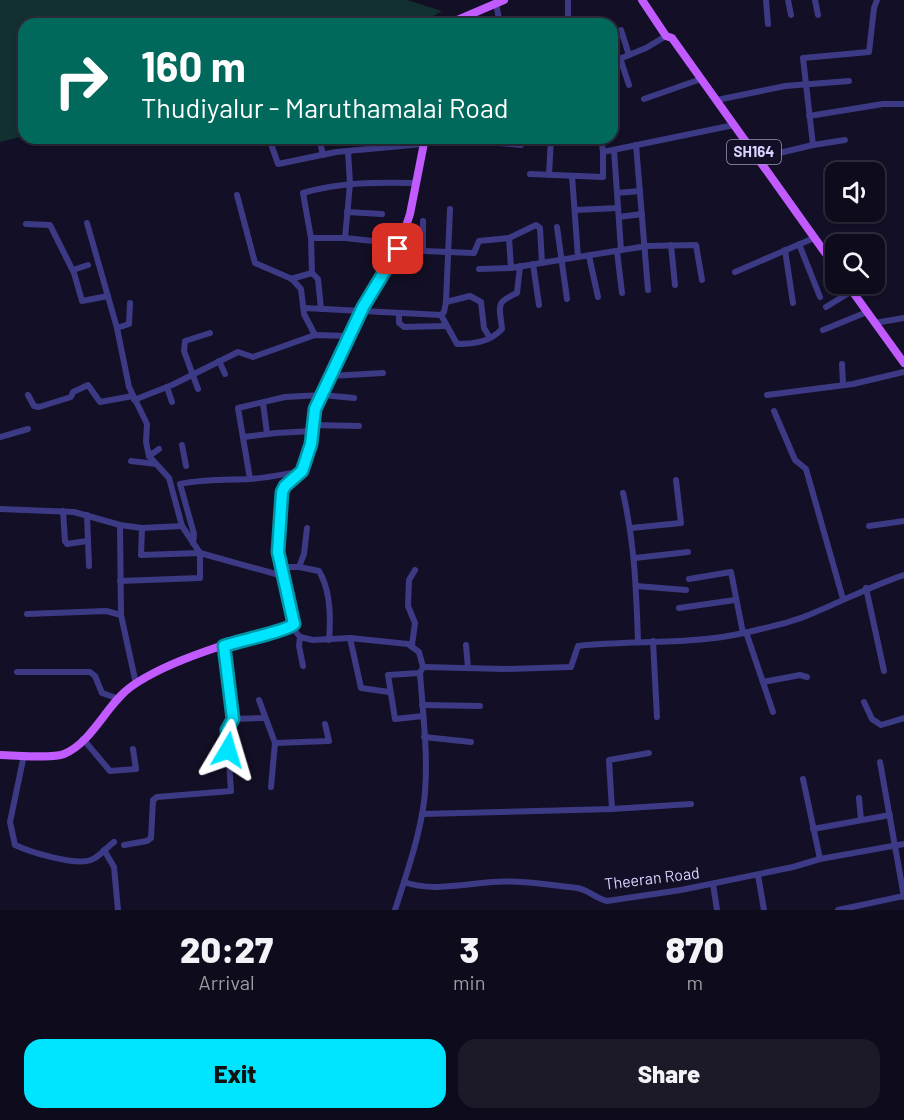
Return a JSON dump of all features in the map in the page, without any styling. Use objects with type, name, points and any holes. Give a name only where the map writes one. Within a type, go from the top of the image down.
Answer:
[{"type":"main road","name":"SH164","points":[[642,0],[717,100],[825,253]]},
{"type":"main road","points":[[647,0],[669,37]]},
{"type":"main road","points":[[462,18],[500,2]]},
{"type":"main road","points":[[0,755],[56,756],[66,754],[84,740],[119,699],[136,684],[174,664],[224,646],[292,627],[294,621],[278,552],[282,492],[285,486],[302,471],[311,444],[315,409],[360,312],[398,249],[410,214],[423,144]]},
{"type":"main road","points":[[854,294],[904,363]]},
{"type":"street","points":[[568,0],[568,18]]},
{"type":"street","points":[[766,0],[768,24]]},
{"type":"street","points":[[788,0],[791,15]]},
{"type":"street","points":[[815,0],[818,15]]},
{"type":"street","points":[[813,145],[803,58],[869,52],[877,0]]},
{"type":"street","points":[[500,2],[500,18]]},
{"type":"street","points":[[621,30],[628,55]]},
{"type":"street","points":[[629,85],[620,58],[669,37]]},
{"type":"street","points":[[644,99],[701,79]]},
{"type":"street","points":[[717,100],[785,86],[849,81]]},
{"type":"street","points":[[809,116],[883,104],[904,104]]},
{"type":"street","points":[[603,152],[734,125]]},
{"type":"street","points":[[758,158],[845,140]]},
{"type":"street","points":[[271,144],[278,164],[348,151],[408,144]]},
{"type":"street","points":[[320,144],[323,155]]},
{"type":"street","points":[[549,175],[551,144]]},
{"type":"street","points":[[531,174],[603,177],[602,144]]},
{"type":"street","points":[[636,145],[648,290]]},
{"type":"street","points":[[614,150],[622,293]]},
{"type":"street","points":[[345,238],[350,184],[348,151]]},
{"type":"street","points":[[573,176],[578,257]]},
{"type":"street","points":[[321,309],[318,279],[312,273],[311,238],[303,193],[350,184],[416,183]]},
{"type":"street","points":[[617,193],[640,191]]},
{"type":"street","points":[[237,195],[255,263],[291,279],[301,289],[304,314],[315,335]]},
{"type":"street","points":[[575,210],[618,208]]},
{"type":"street","points":[[441,315],[446,302],[450,209]]},
{"type":"street","points":[[348,212],[382,214]]},
{"type":"street","points":[[619,217],[642,214]]},
{"type":"street","points":[[423,221],[423,250]]},
{"type":"street","points":[[87,223],[117,328],[129,387],[147,424],[148,456],[169,478],[182,526],[200,553],[200,578],[120,581]]},
{"type":"street","points":[[26,224],[50,225],[73,270],[82,301],[108,296]]},
{"type":"street","points":[[398,249],[474,253],[479,241],[509,238],[536,225],[540,228],[542,263]]},
{"type":"street","points":[[557,227],[567,299]]},
{"type":"street","points":[[311,238],[373,241]]},
{"type":"street","points":[[509,238],[512,268]]},
{"type":"street","points":[[735,272],[814,238]]},
{"type":"street","points":[[799,244],[820,297]]},
{"type":"street","points":[[671,245],[675,285]]},
{"type":"street","points":[[479,269],[512,268],[645,246],[696,245],[702,280]]},
{"type":"street","points":[[785,250],[793,303]]},
{"type":"street","points":[[589,256],[598,297]]},
{"type":"street","points":[[532,264],[539,305]]},
{"type":"street","points":[[73,270],[88,265]]},
{"type":"street","points":[[441,315],[445,326],[457,344],[477,344],[490,338],[502,328],[500,305],[503,299],[517,293],[520,266]]},
{"type":"street","points":[[291,279],[312,273]]},
{"type":"street","points":[[826,306],[841,294]]},
{"type":"street","points":[[446,302],[470,296],[481,302],[484,328],[490,338]]},
{"type":"street","points":[[117,328],[129,324],[130,303]]},
{"type":"street","points":[[304,308],[441,315]]},
{"type":"street","points":[[823,330],[867,312]]},
{"type":"street","points":[[399,314],[399,323],[404,327],[445,326]]},
{"type":"street","points":[[875,323],[904,318]]},
{"type":"street","points":[[198,389],[184,351],[185,341],[210,333]]},
{"type":"street","points":[[28,395],[34,406],[39,407],[71,397],[73,392],[88,385],[100,402],[134,398],[167,387],[238,352],[253,357],[315,335],[349,336]]},
{"type":"street","points":[[219,361],[225,375]]},
{"type":"street","points":[[842,364],[843,385]]},
{"type":"street","points":[[331,376],[383,372]]},
{"type":"street","points":[[767,395],[843,385],[904,372]]},
{"type":"street","points":[[167,387],[172,402]]},
{"type":"street","points":[[250,479],[238,408],[285,397],[354,398]]},
{"type":"street","points":[[263,403],[267,434]]},
{"type":"street","points":[[774,411],[795,460],[807,469],[843,599]]},
{"type":"street","points":[[244,438],[313,428],[359,426]]},
{"type":"street","points":[[0,437],[28,429]]},
{"type":"street","points":[[182,445],[186,466]]},
{"type":"street","points":[[148,456],[159,449]]},
{"type":"street","points":[[131,460],[156,464]]},
{"type":"street","points":[[193,543],[192,526],[180,484],[235,478],[250,479],[302,471]]},
{"type":"street","points":[[631,528],[681,523],[676,480]]},
{"type":"street","points":[[623,493],[635,558],[638,641]]},
{"type":"street","points":[[0,509],[74,512],[120,525],[142,528],[182,526]]},
{"type":"street","points":[[63,511],[67,544],[87,542]]},
{"type":"street","points":[[87,516],[89,566]]},
{"type":"street","points":[[869,526],[904,521]]},
{"type":"street","points":[[120,525],[121,615],[136,684]]},
{"type":"street","points":[[142,528],[141,555],[200,553],[282,571],[299,567],[319,571],[323,577],[331,616],[329,640]]},
{"type":"street","points":[[299,567],[304,554],[308,528]]},
{"type":"street","points":[[635,558],[688,552]]},
{"type":"street","points":[[412,645],[415,622],[408,606],[409,580],[414,570]]},
{"type":"street","points":[[689,579],[730,572],[744,632],[773,712]]},
{"type":"street","points":[[423,716],[395,719],[389,692],[389,673],[468,668],[571,667],[578,646],[693,639],[744,632],[805,617],[866,588],[904,575]]},
{"type":"street","points":[[636,586],[686,590]]},
{"type":"street","points":[[866,588],[884,671]]},
{"type":"street","points":[[678,608],[735,600]]},
{"type":"street","points":[[27,614],[106,611],[121,615]]},
{"type":"street","points":[[292,627],[300,637],[313,640],[350,638],[402,642],[412,645],[419,652],[422,670],[426,768],[422,813],[395,910]]},
{"type":"street","points":[[300,637],[299,646],[303,666]]},
{"type":"street","points":[[350,638],[361,688],[389,692]]},
{"type":"street","points":[[653,641],[657,717]]},
{"type":"street","points":[[466,645],[468,668]]},
{"type":"street","points":[[124,845],[147,841],[151,838],[153,800],[157,797],[231,791],[227,730],[233,719],[224,646]]},
{"type":"street","points":[[17,672],[90,672],[95,676],[102,693],[119,699]]},
{"type":"street","points":[[763,682],[800,675],[807,677]]},
{"type":"street","points":[[259,700],[275,743],[271,787]]},
{"type":"street","points":[[864,702],[872,719],[881,725],[904,718]]},
{"type":"street","points":[[422,705],[480,706]]},
{"type":"street","points":[[233,719],[264,718]]},
{"type":"street","points":[[275,743],[329,741],[325,724]]},
{"type":"street","points":[[424,737],[471,742]]},
{"type":"street","points":[[84,740],[110,771],[136,769],[133,749]]},
{"type":"street","points":[[612,809],[609,760],[649,753]]},
{"type":"street","points":[[24,755],[10,822],[15,845],[27,851],[63,860],[90,861],[114,842]]},
{"type":"street","points":[[838,910],[904,896],[880,762]]},
{"type":"street","points":[[803,780],[820,860]]},
{"type":"street","points":[[859,798],[861,820]]},
{"type":"street","points":[[422,813],[612,809],[691,804]]},
{"type":"street","points":[[813,829],[890,815]]},
{"type":"street","name":"Theeran Road","points":[[404,882],[422,886],[444,886],[520,881],[586,890],[596,898],[607,901],[713,884],[904,844]]},
{"type":"street","points":[[104,849],[114,867],[118,910]]},
{"type":"street","points":[[758,875],[764,910]]},
{"type":"street","points":[[713,884],[717,910]]},
{"type":"green space","points":[[0,0],[407,0],[442,11],[430,18],[18,18],[18,138],[0,142]]},
{"type":"route","points":[[228,750],[227,730],[233,719],[224,646],[288,629],[294,624],[278,552],[282,492],[290,480],[302,471],[311,444],[315,409],[363,307],[398,249]]}]
